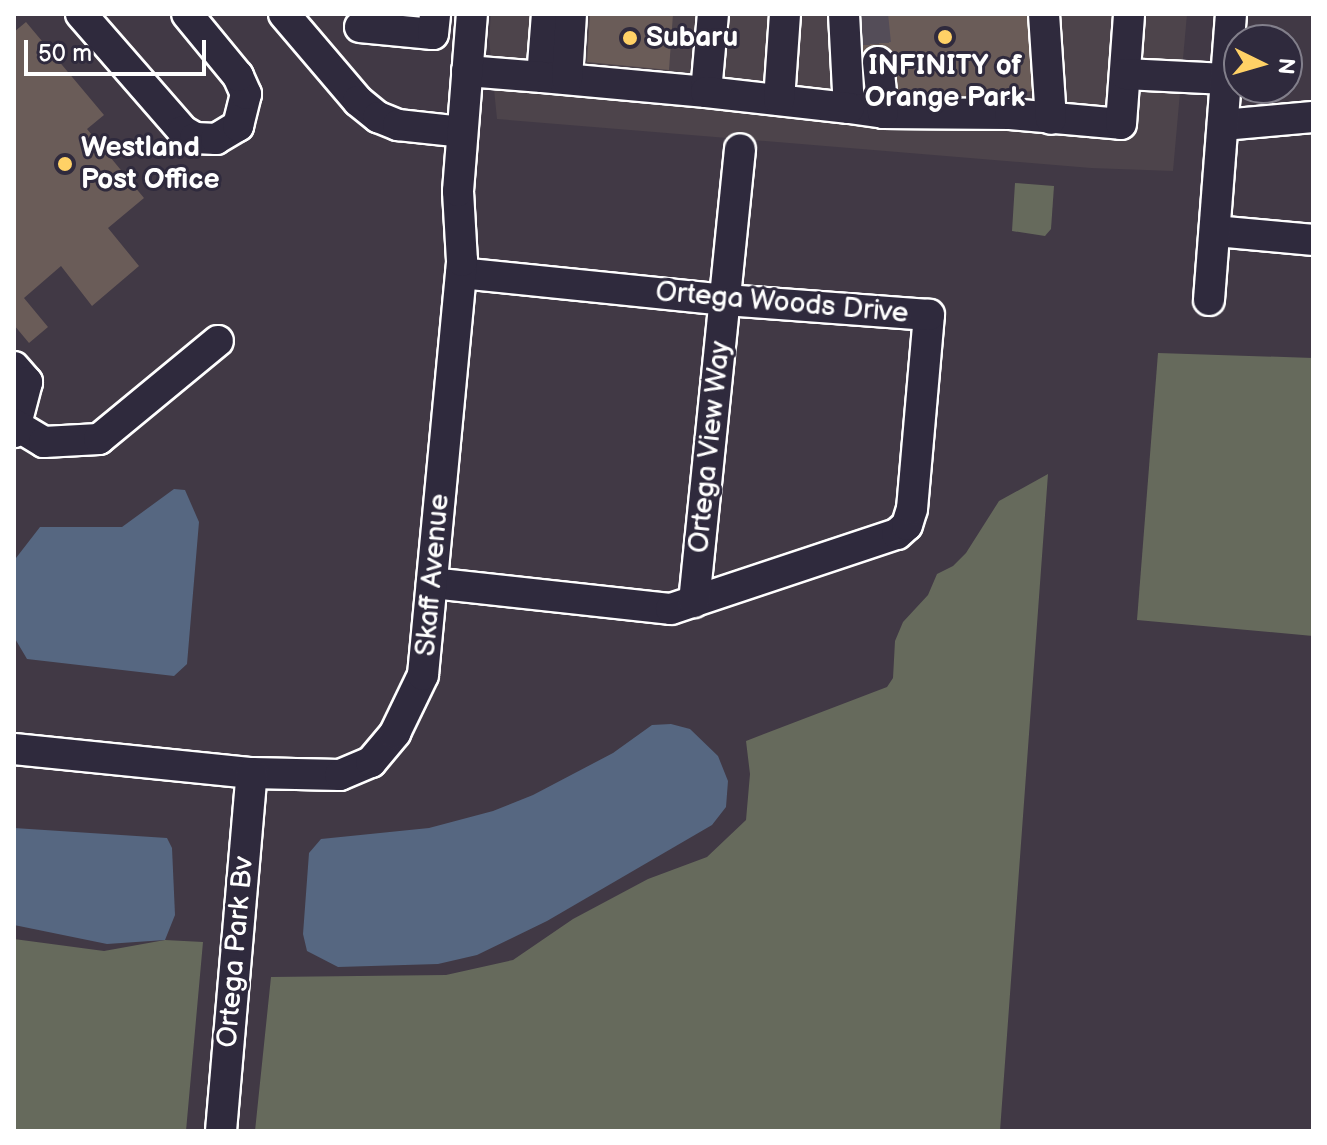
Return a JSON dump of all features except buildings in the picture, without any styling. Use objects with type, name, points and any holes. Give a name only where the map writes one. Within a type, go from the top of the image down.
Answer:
[{"type":"street","points":[[81,14],[183,131],[206,141],[226,137],[241,121],[246,94],[238,76],[187,14]]},
{"type":"street","points":[[284,14],[358,101],[378,117],[398,125],[462,132]]},
{"type":"street","points":[[360,27],[433,34],[435,14]]},
{"type":"street","name":"Skaff Avenue","points":[[14,749],[252,773],[340,775],[371,762],[395,733],[423,675],[461,273],[458,191],[472,14]]},
{"type":"street","points":[[547,14],[555,78]]},
{"type":"street","points":[[555,78],[571,14]]},
{"type":"street","points":[[706,92],[713,14]]},
{"type":"street","points":[[779,100],[785,14]]},
{"type":"street","points":[[844,14],[849,108]]},
{"type":"street","points":[[1044,14],[1051,119]]},
{"type":"street","points":[[467,71],[706,92],[883,113],[1010,114],[1121,124],[1129,14]]},
{"type":"street","points":[[878,62],[883,113]]},
{"type":"street","points":[[1125,74],[1223,79]]},
{"type":"street","points":[[1209,300],[1224,104]]},
{"type":"street","points":[[1223,125],[1313,117]]},
{"type":"street","name":"Ortega View Way","points":[[694,602],[740,149]]},
{"type":"street","points":[[1215,231],[1313,240]]},
{"type":"street","name":"Ortega Woods Drive","points":[[432,583],[671,609],[897,534],[907,525],[912,509],[929,315],[726,300],[461,273]]},
{"type":"street","points":[[14,367],[27,382],[15,427],[44,442],[99,439],[218,341]]},
{"type":"street","name":"Ortega Park Bv","points":[[221,1131],[252,773]]},
{"type":"shaded area","points":[[491,14],[1187,14],[1173,171],[1091,168],[497,119],[489,39]]},
{"type":"green space","points":[[1015,183],[1054,186],[1051,229],[1045,236],[1012,231]]},
{"type":"green space","points":[[1158,353],[1313,358],[1313,636],[1137,620]]},
{"type":"green space","points":[[1048,474],[1000,1131],[255,1131],[271,977],[446,975],[513,960],[573,919],[648,879],[707,857],[746,820],[750,774],[746,741],[887,687],[893,678],[895,641],[903,622],[928,595],[937,574],[953,566],[966,553],[999,501]]},
{"type":"green space","points":[[14,939],[104,951],[165,940],[203,942],[186,1131],[14,1131]]},
{"type":"water","points":[[174,489],[185,490],[199,522],[187,664],[174,676],[27,659],[14,637],[16,558],[40,527],[122,527]]},
{"type":"water","points":[[671,724],[690,729],[718,756],[728,781],[726,807],[712,825],[547,921],[477,955],[438,964],[338,967],[307,951],[303,934],[309,853],[321,839],[429,828],[493,811],[533,795],[613,753],[652,725]]},
{"type":"water","points":[[14,828],[167,838],[172,848],[175,915],[165,940],[107,944],[14,925]]},
{"type":"tunnel","points":[[873,14],[878,62]]},
{"type":"place","name":"INFINITY of Orange Park","points":[[945,37]]},
{"type":"place","name":"Subaru","points":[[630,38]]},
{"type":"place","name":"Westland Post Office","points":[[65,164]]}]
